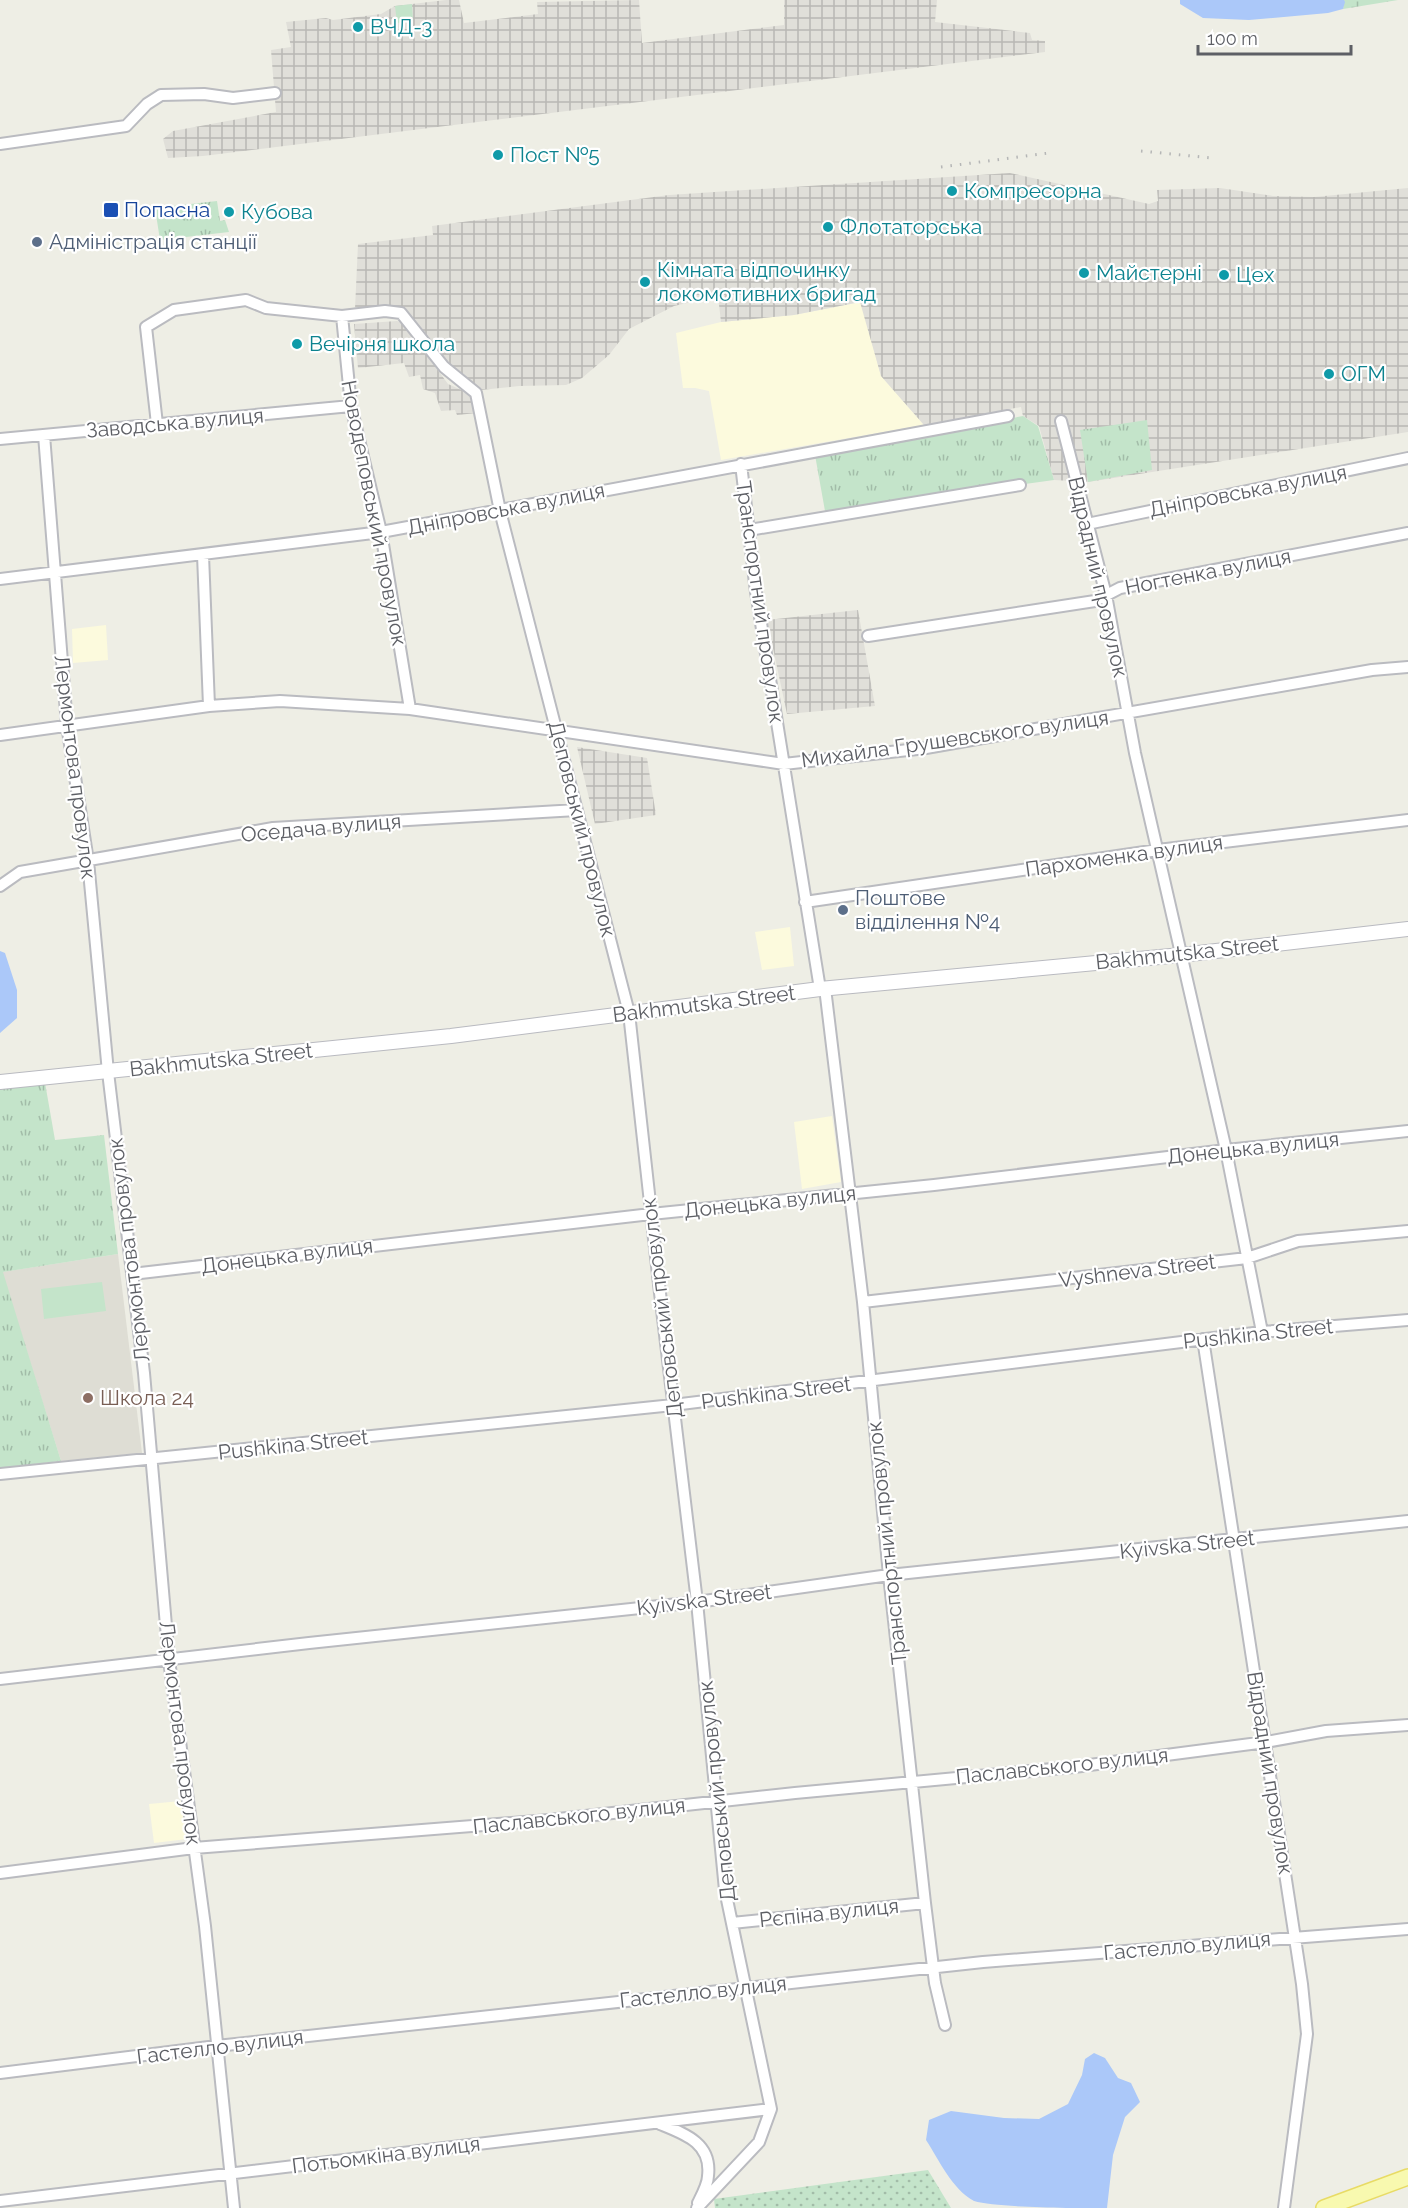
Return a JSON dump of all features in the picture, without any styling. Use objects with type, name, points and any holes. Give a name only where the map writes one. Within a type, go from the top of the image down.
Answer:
[{"type":"main road","points":[[1324,2208],[1408,2177]]},
{"type":"street","points":[[0,144],[126,126],[147,104],[161,95],[204,94],[233,98],[275,93]]},
{"type":"street","points":[[157,424],[146,327],[174,310],[246,300],[266,308],[342,316]]},
{"type":"street","name":"Деповський провулок","points":[[342,316],[385,311],[400,313],[444,368],[476,393],[500,511],[558,731],[628,1013],[698,1602],[724,1890],[771,2109]]},
{"type":"street","name":"Новодеповський провулок","points":[[342,316],[351,406],[381,532],[410,710]]},
{"type":"street","name":"Заводська вулиця","points":[[0,439],[351,406]]},
{"type":"street","name":"Дніпровська вулиця","points":[[0,579],[381,532],[1008,416]]},
{"type":"street","name":"Відрадний провулок","points":[[1061,421],[1106,595],[1128,714],[1226,1150],[1262,1332]]},
{"type":"street","name":"Лермонтова провулок","points":[[44,435],[67,725],[88,861],[108,1072],[144,1373],[169,1660],[205,1926],[234,2208]]},
{"type":"street","name":"Дніпровська вулиця","points":[[1087,524],[1408,458]]},
{"type":"street","name":"Транспортний провулок","points":[[741,464],[756,592],[805,902],[822,989],[850,1194],[872,1382],[889,1575],[911,1782],[933,1968],[945,2025]]},
{"type":"street","points":[[749,530],[1020,485]]},
{"type":"street","name":"Ногтенка вулиця","points":[[868,636],[1095,601],[1120,588],[1408,533]]},
{"type":"street","points":[[203,555],[209,706]]},
{"type":"street","name":"Михайла Грушевського вулиця","points":[[0,735],[209,706],[280,701],[410,710],[784,764],[926,748],[1372,670],[1408,667]]},
{"type":"street","name":"Оседача вулиця","points":[[0,886],[20,872],[273,828],[577,810]]},
{"type":"street","name":"Пархоменка вулиця","points":[[805,902],[1158,850],[1408,820]]},
{"type":"street","name":"Bakhmutska Street","points":[[0,1082],[451,1036],[822,989],[1181,955],[1408,929]]},
{"type":"street","name":"Донецька вулиця","points":[[132,1274],[651,1214],[850,1194],[1408,1131]]},
{"type":"street","name":"Vyshneva Street","points":[[863,1302],[1246,1258],[1298,1241],[1408,1231]]},
{"type":"street","name":"Pushkina Street","points":[[0,1474],[673,1405],[1262,1332],[1408,1320]]},
{"type":"street","name":"Відрадний провулок","points":[[1203,1339],[1302,1984],[1306,2034],[1284,2208]]},
{"type":"street","name":"Kyivska Street","points":[[0,1679],[698,1602],[889,1575],[1408,1521]]},
{"type":"street","name":"Паславського вулиця","points":[[0,1873],[194,1848],[549,1821],[1074,1767],[1266,1742],[1326,1731],[1408,1725]]},
{"type":"street","name":"Рєпіна вулиця","points":[[732,1923],[925,1903]]},
{"type":"street","name":"Гастелло вулиця","points":[[0,2073],[217,2046],[933,1968],[1408,1929]]},
{"type":"street","points":[[697,2208],[759,2142],[771,2109]]},
{"type":"street","name":"Потьомкіна вулиця","points":[[0,2201],[771,2109]]},
{"type":"street","points":[[657,2123],[689,2135],[706,2154],[709,2176],[697,2208]]},
{"type":"shaded area","points":[[459,0],[464,23],[538,14],[537,2],[639,0],[642,43],[784,25],[784,0],[937,0],[935,22],[1030,33],[1032,40],[1045,41],[1045,52],[203,156],[168,158],[163,139],[173,131],[276,112],[271,50],[291,47],[286,22],[326,18],[333,20],[381,14],[395,6]]},
{"type":"shaded area","points":[[1010,173],[1149,204],[1158,201],[1157,190],[1220,188],[1273,196],[1314,197],[1408,188],[1408,432],[1088,482],[1054,480],[1039,426],[1023,416],[1021,407],[924,425],[881,376],[860,302],[794,315],[721,322],[718,296],[674,306],[629,329],[609,355],[582,378],[566,385],[481,390],[447,365],[404,312],[384,306],[355,309],[358,244],[433,235],[432,226],[669,195]]},
{"type":"shaded area","points":[[861,302],[881,376],[924,425],[721,460],[709,391],[683,388],[676,333],[721,322],[794,315]]},
{"type":"shaded area","points":[[397,321],[410,331],[412,342],[417,343],[419,349],[425,349],[448,384],[475,396],[477,413],[457,415],[455,410],[441,411],[435,393],[423,389],[420,375],[409,377],[404,363],[358,368],[354,324]]},
{"type":"shaded area","points":[[858,610],[875,706],[787,714],[767,620]]},
{"type":"shaded area","points":[[106,625],[108,660],[73,663],[72,629]]},
{"type":"shaded area","points":[[577,747],[647,758],[656,815],[595,824]]},
{"type":"shaded area","points":[[790,927],[794,966],[762,970],[755,932]]},
{"type":"shaded area","points":[[832,1116],[841,1182],[802,1189],[794,1122]]},
{"type":"shaded area","name":"Школа 24","points":[[118,1254],[142,1453],[61,1461],[2,1272]]},
{"type":"shaded area","points":[[181,1801],[187,1839],[154,1843],[149,1804]]},
{"type":"green space","points":[[1344,0],[1398,0],[1343,9]]},
{"type":"green space","points":[[412,4],[413,21],[397,23],[395,6]]},
{"type":"green space","points":[[217,201],[220,221],[225,220],[229,232],[160,240],[155,208]]},
{"type":"green space","points":[[1023,416],[1038,426],[1054,480],[825,511],[815,455]]},
{"type":"green space","points":[[1147,420],[1152,470],[1088,482],[1080,430]]},
{"type":"green space","points":[[44,1077],[55,1140],[104,1135],[118,1254],[3,1272],[61,1461],[0,1468],[0,1083]]},
{"type":"green space","points":[[102,1282],[106,1311],[44,1319],[41,1289]]},
{"type":"green space","points":[[928,2170],[951,2208],[715,2208],[714,2199]]},
{"type":"water","points":[[1180,0],[1344,0],[1345,2],[1343,9],[1328,13],[1249,20],[1203,18],[1180,4]]},
{"type":"water","points":[[0,951],[5,953],[17,990],[17,1018],[0,1033]]},
{"type":"water","points":[[1094,2053],[1105,2058],[1118,2078],[1131,2083],[1140,2102],[1125,2117],[1113,2155],[1107,2208],[1001,2205],[974,2201],[966,2196],[947,2173],[926,2140],[929,2120],[951,2111],[1004,2118],[1039,2119],[1068,2104],[1082,2075],[1085,2059]]},
{"type":"railway","points":[[1141,151],[1212,158]]},
{"type":"railway","points":[[941,167],[1049,153]]},
{"type":"place","name":"ВЧД-3","points":[[358,27]]},
{"type":"place","name":"Пост №5","points":[[498,155]]},
{"type":"place","name":"Компресорна","points":[[952,191]]},
{"type":"place","name":"Попасна","points":[[111,210]]},
{"type":"place","name":"Кубова","points":[[229,212]]},
{"type":"place","name":"Флотаторська","points":[[828,227]]},
{"type":"place","name":"Адміністрація станції","points":[[37,242]]},
{"type":"place","name":"Майстерні","points":[[1084,273]]},
{"type":"place","name":"Цех","points":[[1224,275]]},
{"type":"place","name":"Кімната відпочинку локомотивних бригад","points":[[645,282]]},
{"type":"place","name":"Вечірня школа","points":[[297,344]]},
{"type":"place","name":"ОГМ","points":[[1329,374]]},
{"type":"place","name":"Поштове відділення №4","points":[[843,910]]},
{"type":"place","name":"Школа 24","points":[[88,1398]]}]
